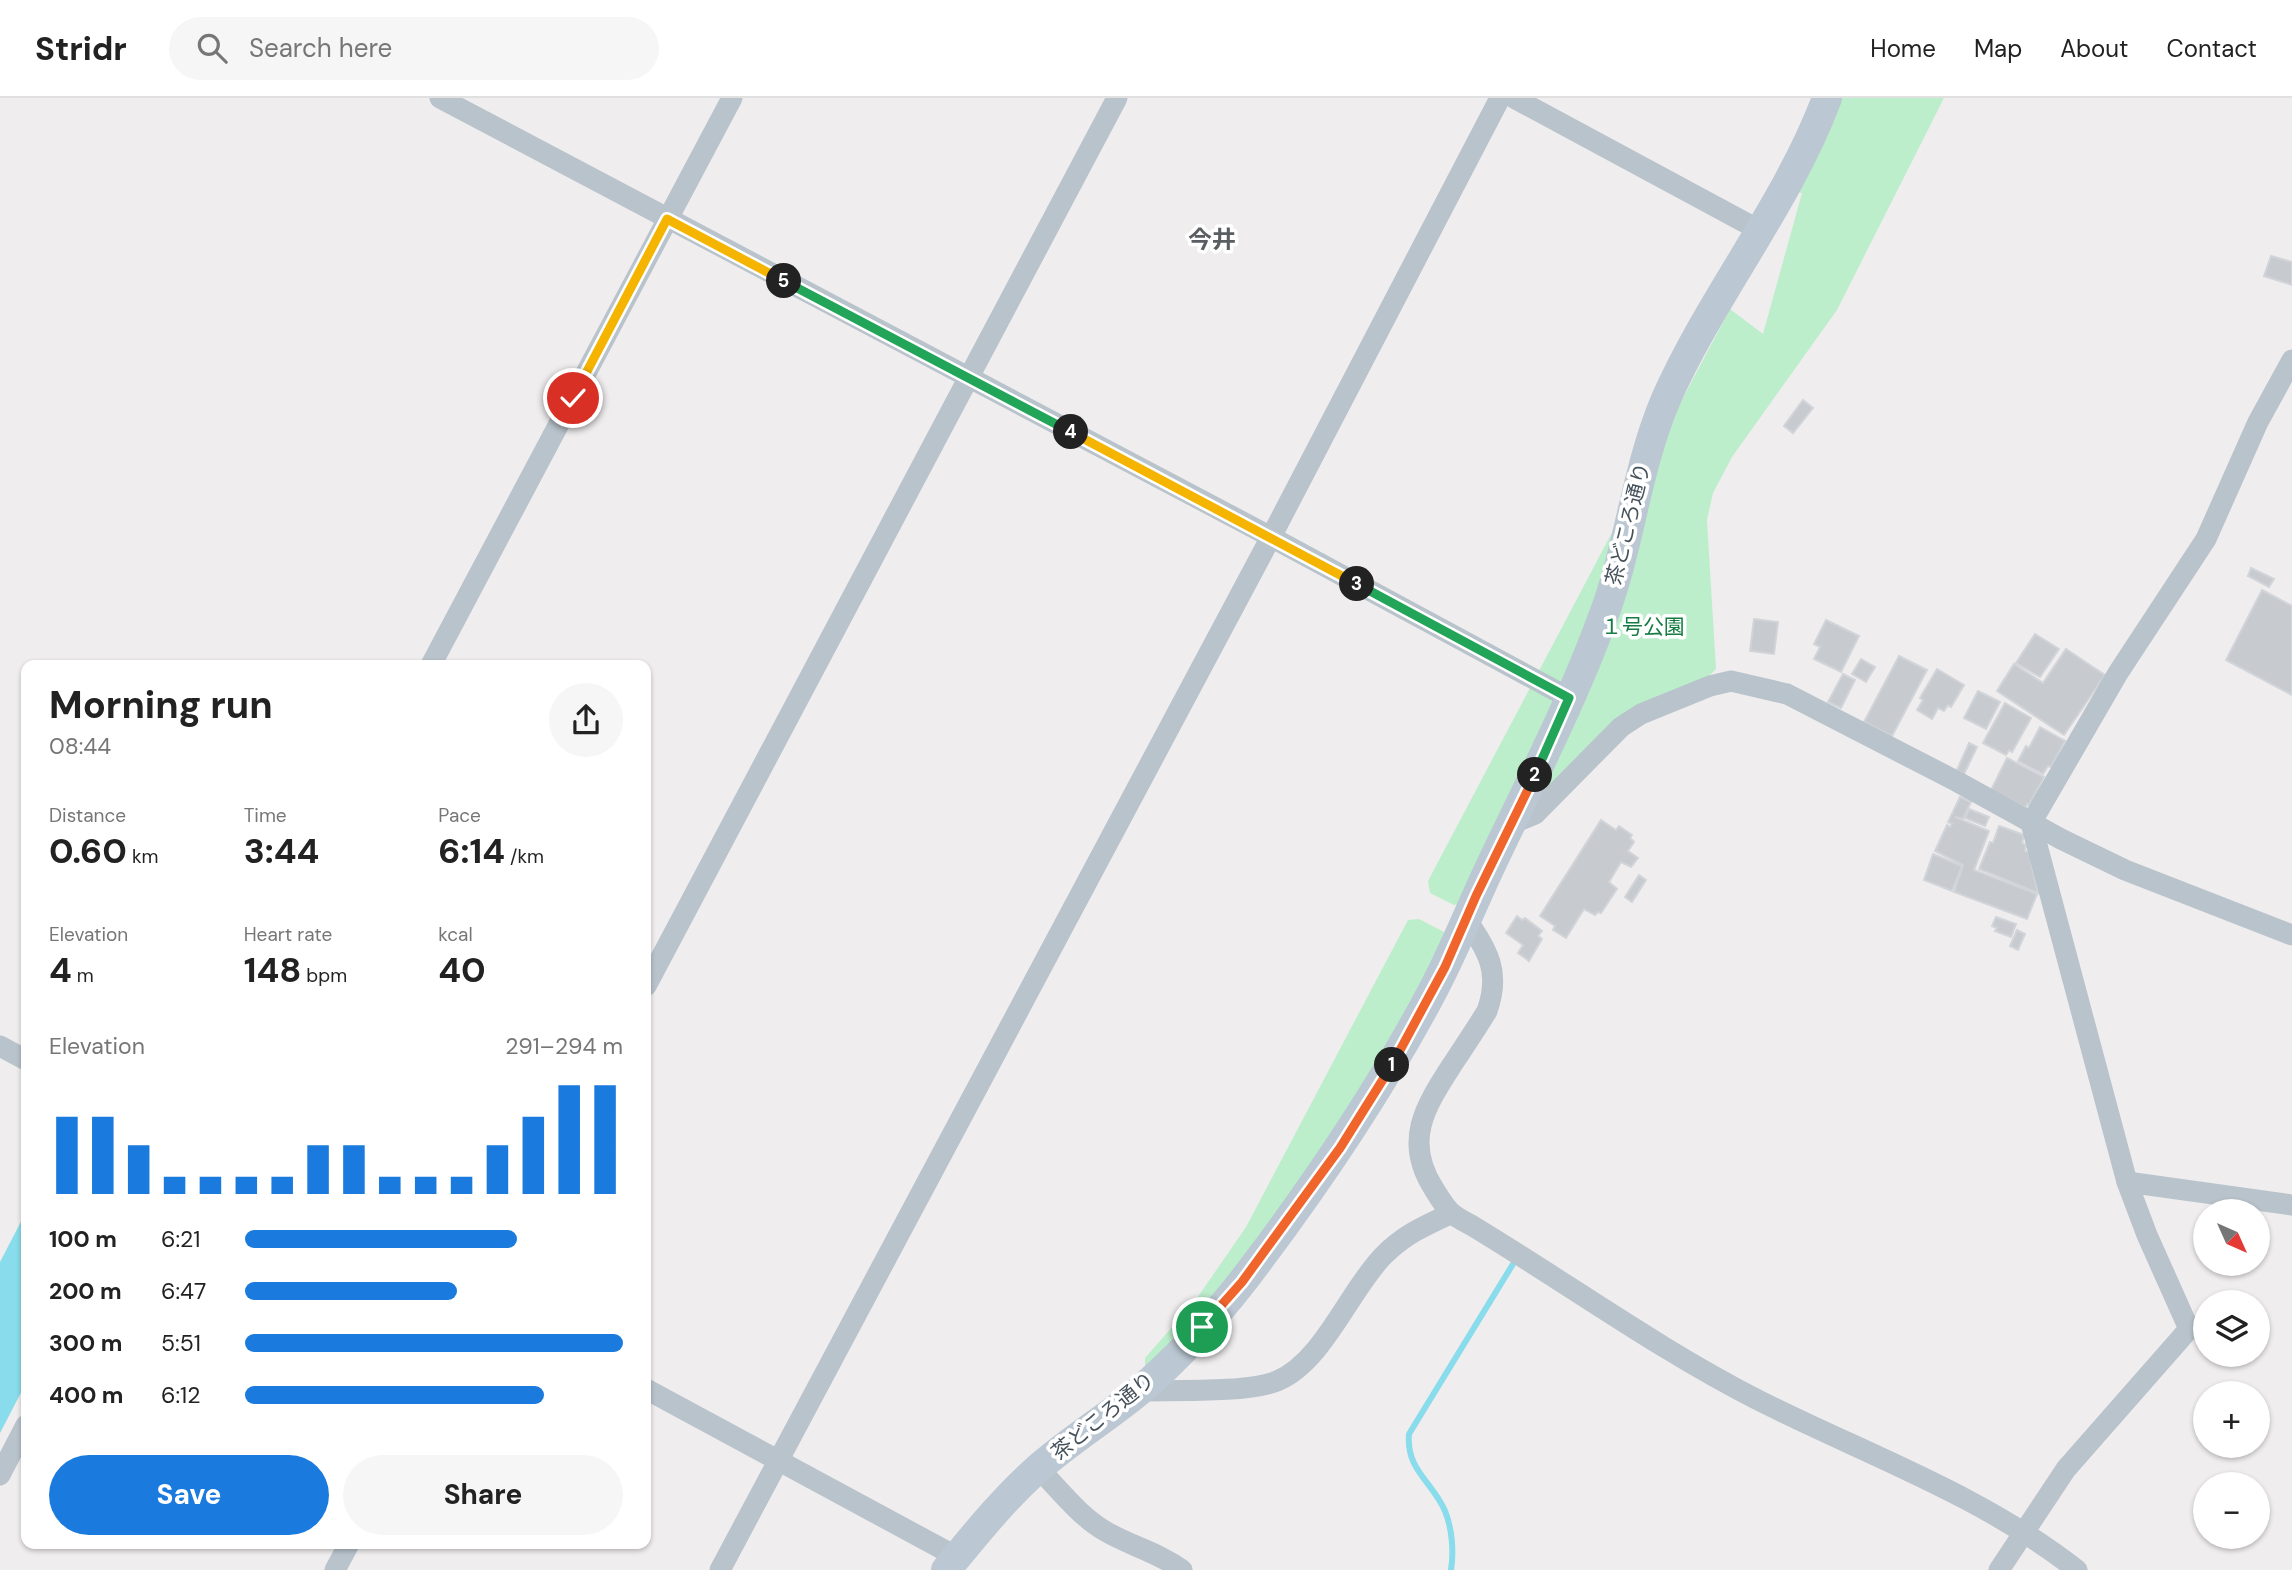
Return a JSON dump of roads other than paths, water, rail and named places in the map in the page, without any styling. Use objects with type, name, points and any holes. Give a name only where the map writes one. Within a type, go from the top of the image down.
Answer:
[{"type":"street","points":[[440,98],[1271,537],[1569,698]]},
{"type":"street","points":[[434,660],[732,98]]},
{"type":"street","points":[[651,977],[1117,98]]},
{"type":"street","points":[[720,1570],[1271,537],[1500,98]]},
{"type":"street","points":[[1514,98],[1759,230]]},
{"type":"street","name":"茶どころ通り","points":[[952,1563],[1004,1500],[1038,1468],[1139,1391],[1202,1327],[1242,1282],[1376,1094],[1433,992],[1569,698],[1607,608],[1652,433],[1687,356],[1806,149],[1827,98]]},
{"type":"street","points":[[1999,1570],[2073,1462],[2189,1329],[2147,1235],[2127,1182],[2031,823],[2118,673],[2206,540],[2258,422],[2292,360]]},
{"type":"street","points":[[1511,824],[1535,814],[1621,727],[1641,714],[1710,686],[1731,681],[1787,694],[2125,870],[2292,935]]},
{"type":"street","points":[[1466,919],[1486,948],[1494,980],[1492,996],[1487,1011],[1428,1102],[1419,1132],[1420,1155],[1426,1176],[1450,1214],[1724,1381],[1953,1493],[2024,1533],[2077,1570]]},
{"type":"street","points":[[0,1046],[21,1057]]},
{"type":"street","points":[[2127,1182],[2292,1205]]},
{"type":"street","points":[[1139,1391],[1251,1387],[1288,1376],[1301,1367],[1316,1349],[1381,1258],[1406,1235],[1450,1214]]},
{"type":"street","points":[[651,1392],[779,1460],[952,1563]]},
{"type":"street","points":[[0,1475],[21,1435]]},
{"type":"street","points":[[1038,1468],[1083,1514],[1104,1531],[1167,1559],[1182,1570]]},
{"type":"street","points":[[335,1570],[346,1549]]},
{"type":"water","points":[[21,1222],[21,1393],[0,1433],[0,1262]]},
{"type":"waterway","points":[[1451,1570],[1452,1540],[1445,1511],[1416,1466],[1409,1446],[1409,1434],[1513,1264]]},
{"type":"district","name":"今井","points":[[1212,239]]},
{"type":"park label","name":"１号公園","points":[[1643,627]]}]
